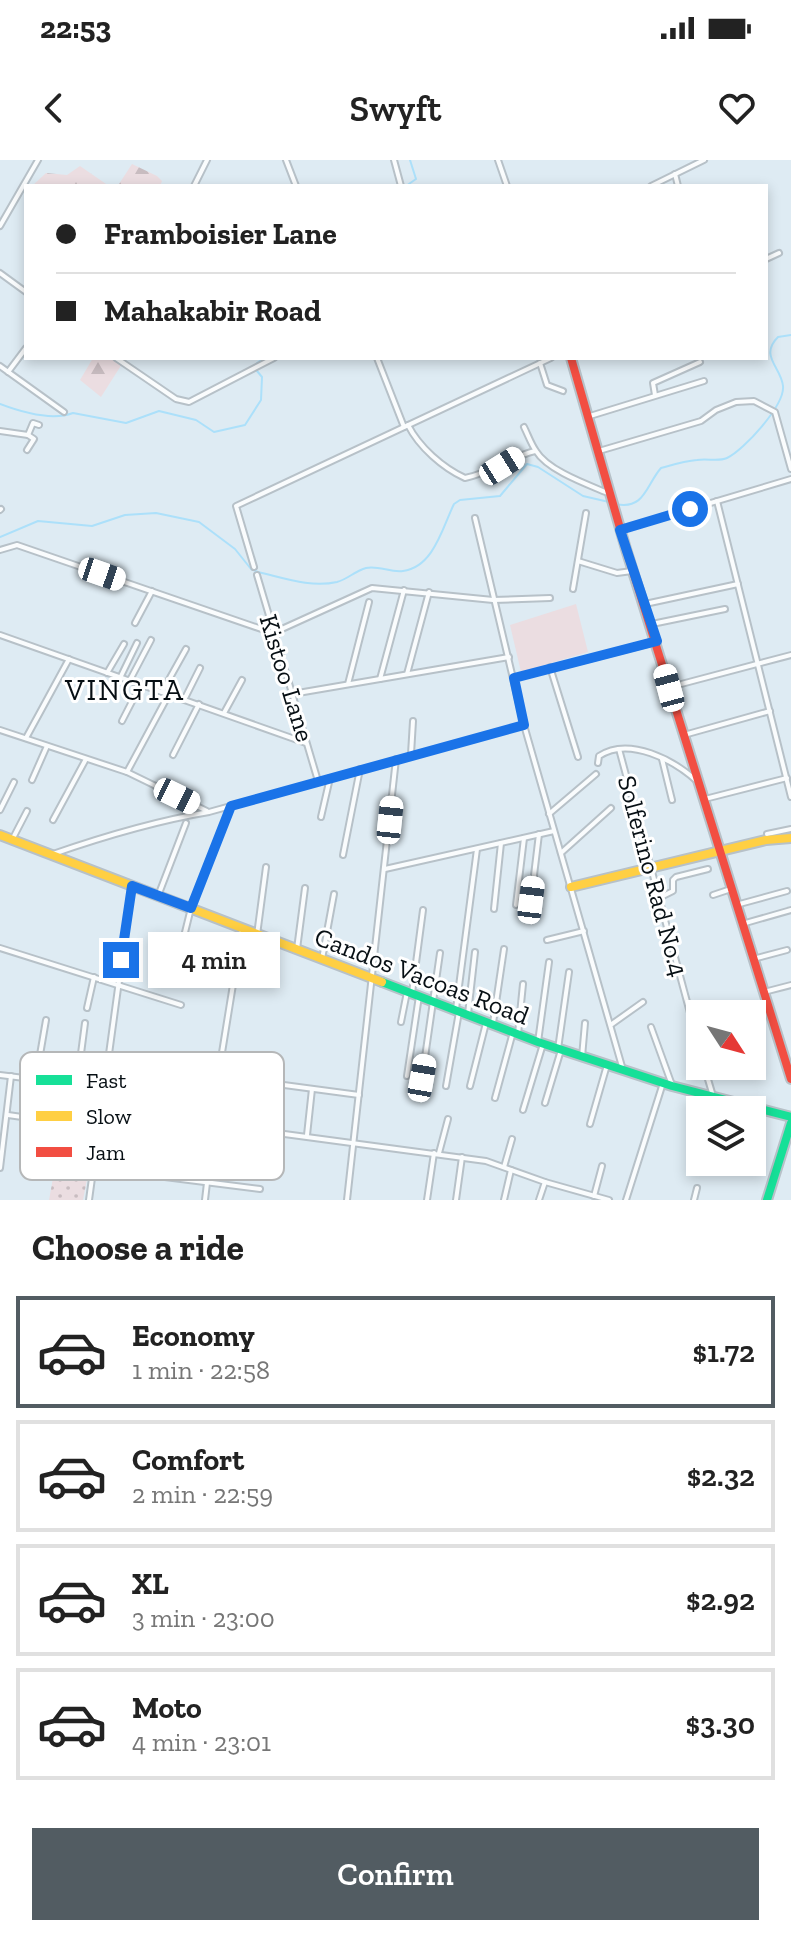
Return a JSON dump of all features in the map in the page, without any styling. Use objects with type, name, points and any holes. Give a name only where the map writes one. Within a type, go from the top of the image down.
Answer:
[{"type":"main road","points":[[572,360],[614,500],[620,530],[652,624],[669,688],[791,1079]]},
{"type":"main road","name":"Candos Vacoas Road","points":[[0,835],[541,1043],[668,1085],[712,1096]]},
{"type":"main road","points":[[571,887],[766,840],[789,839]]},
{"type":"main road","name":"Candos Vacoas Road","points":[[766,1111],[791,1120]]},
{"type":"main road","points":[[767,1200],[791,1120]]},
{"type":"street","points":[[0,226],[37,160]]},
{"type":"street","points":[[195,184],[207,160]]},
{"type":"street","points":[[286,160],[295,184]]},
{"type":"street","points":[[394,160],[400,184]]},
{"type":"street","points":[[498,160],[506,184]]},
{"type":"street","points":[[655,184],[704,160]]},
{"type":"street","points":[[675,174],[678,184]]},
{"type":"street","points":[[768,258],[779,253]]},
{"type":"street","points":[[0,273],[24,291]]},
{"type":"street","points":[[8,372],[24,351]]},
{"type":"street","points":[[119,360],[176,399],[189,402],[270,360]]},
{"type":"street","points":[[378,360],[406,426],[428,451],[465,478],[535,451]]},
{"type":"street","points":[[254,567],[236,506],[547,360]]},
{"type":"street","points":[[655,395],[653,383],[700,362]]},
{"type":"street","points":[[540,363],[547,385],[563,391]]},
{"type":"street","points":[[0,366],[64,412]]},
{"type":"street","points":[[590,416],[704,381]]},
{"type":"street","points":[[599,451],[701,421],[716,410],[736,402],[754,401],[772,409],[791,469]]},
{"type":"street","points":[[28,435],[33,423],[39,425]]},
{"type":"street","points":[[524,427],[535,451],[545,461],[614,500]]},
{"type":"street","points":[[0,431],[28,435],[34,439],[27,450]]},
{"type":"street","points":[[620,530],[791,479]]},
{"type":"street","points":[[717,501],[791,797]]},
{"type":"street","points":[[573,589],[586,513]]},
{"type":"street","points":[[475,518],[524,725],[623,1070]]},
{"type":"street","points":[[0,550],[17,545],[273,633],[359,592],[381,588],[493,600],[550,598]]},
{"type":"street","points":[[578,561],[617,573],[634,571]]},
{"type":"street","name":"Kistoo Lane","points":[[257,575],[318,781]]},
{"type":"street","points":[[645,604],[738,584]]},
{"type":"street","points":[[380,679],[404,590]]},
{"type":"street","points":[[135,623],[152,591]]},
{"type":"street","points":[[407,674],[429,592]]},
{"type":"street","points":[[348,684],[369,602]]},
{"type":"street","points":[[652,624],[725,609]]},
{"type":"street","points":[[0,635],[306,743]]},
{"type":"street","points":[[130,680],[151,640]]},
{"type":"street","points":[[514,678],[657,641]]},
{"type":"street","points":[[121,676],[137,643]]},
{"type":"street","points":[[107,673],[124,644]]},
{"type":"street","points":[[162,693],[186,649]]},
{"type":"street","points":[[669,688],[791,655]]},
{"type":"street","points":[[292,694],[509,657]]},
{"type":"street","points":[[26,739],[69,659]]},
{"type":"street","points":[[550,667],[578,757]]},
{"type":"street","points":[[185,699],[200,668]]},
{"type":"street","points":[[224,713],[242,680]]},
{"type":"street","points":[[122,721],[141,684]]},
{"type":"street","points":[[127,772],[169,694]]},
{"type":"street","points":[[173,755],[199,704]]},
{"type":"street","points":[[684,735],[770,711]]},
{"type":"street","points":[[411,754],[413,721]]},
{"type":"street","points":[[53,854],[107,835],[167,819],[209,812],[524,725]]},
{"type":"street","points":[[0,730],[127,772],[209,812]]},
{"type":"street","points":[[32,780],[47,746]]},
{"type":"street","points":[[598,763],[600,754],[629,748],[678,766],[699,783]]},
{"type":"street","name":"Solferino Rad No.4","points":[[619,749],[687,1000]]},
{"type":"street","points":[[53,820],[86,759]]},
{"type":"street","points":[[347,1200],[396,759]]},
{"type":"street","points":[[662,759],[672,800]]},
{"type":"street","points":[[343,855],[360,769]]},
{"type":"street","points":[[549,814],[596,774]]},
{"type":"street","points":[[321,817],[330,778]]},
{"type":"street","points":[[705,799],[787,778]]},
{"type":"street","points":[[0,810],[14,782]]},
{"type":"street","points":[[176,969],[191,908],[231,806]]},
{"type":"street","points":[[561,853],[611,808]]},
{"type":"street","points":[[12,840],[27,811]]},
{"type":"street","points":[[158,896],[186,823]]},
{"type":"street","points":[[767,834],[791,829]]},
{"type":"street","points":[[384,869],[554,831]]},
{"type":"street","points":[[531,900],[539,834]]},
{"type":"street","points":[[516,905],[524,838]]},
{"type":"street","points":[[494,909],[501,843]]},
{"type":"street","points":[[461,1011],[477,848]]},
{"type":"street","points":[[257,935],[266,867]]},
{"type":"street","points":[[659,898],[673,891],[676,877],[708,869]]},
{"type":"street","points":[[109,1052],[132,886]]},
{"type":"street","points":[[297,949],[305,888]]},
{"type":"street","points":[[713,895],[731,889]]},
{"type":"street","points":[[736,905],[787,891]]},
{"type":"street","points":[[322,959],[334,894]]},
{"type":"street","points":[[407,1076],[412,994],[423,910]]},
{"type":"street","points":[[742,924],[791,910]]},
{"type":"street","points":[[221,1052],[242,929]]},
{"type":"street","points":[[547,940],[584,931]]},
{"type":"street","points":[[0,948],[181,1005]]},
{"type":"street","points":[[470,1086],[490,1022],[504,949]]},
{"type":"street","points":[[753,959],[787,950]]},
{"type":"street","points":[[446,1086],[475,952]]},
{"type":"street","points":[[422,1078],[440,953]]},
{"type":"street","points":[[523,1110],[541,1043],[549,962]]},
{"type":"street","points":[[545,1103],[560,1049],[569,972]]},
{"type":"street","points":[[87,1008],[94,977]]},
{"type":"street","points":[[495,1098],[516,1033],[523,984]]},
{"type":"street","points":[[764,992],[791,985]]},
{"type":"street","points":[[401,1022],[412,994]]},
{"type":"street","points":[[611,1025],[643,1002]]},
{"type":"street","points":[[40,1052],[46,1020]]},
{"type":"street","points":[[81,1052],[85,1023]]},
{"type":"street","points":[[582,1057],[585,1023]]},
{"type":"street","points":[[626,1200],[668,1085],[651,1027]]},
{"type":"street","points":[[590,1124],[607,1065]]},
{"type":"street","points":[[0,1075],[20,1077]]},
{"type":"street","points":[[0,1168],[11,1076]]},
{"type":"street","points":[[708,1080],[712,1096]]},
{"type":"street","points":[[284,1086],[359,1095]]},
{"type":"street","points":[[307,1135],[312,1089]]},
{"type":"street","points":[[8,1115],[20,1117]]},
{"type":"street","points":[[427,1200],[448,1119]]},
{"type":"street","points":[[284,1133],[462,1157],[609,1200]]},
{"type":"street","points":[[504,1167],[512,1139]]},
{"type":"street","points":[[456,1200],[462,1157]]},
{"type":"street","points":[[594,1196],[602,1166]]},
{"type":"street","points":[[504,1200],[511,1170]]},
{"type":"street","points":[[89,1200],[92,1180]]},
{"type":"street","points":[[184,1180],[260,1189]]},
{"type":"street","points":[[205,1200],[207,1180]]},
{"type":"street","points":[[539,1200],[545,1182]]},
{"type":"street","points":[[694,1200],[697,1188]]},
{"type":"green space","points":[[132,164],[162,181],[161,184],[119,184]]},
{"type":"green space","points":[[80,166],[106,184],[34,184],[46,173],[67,175]]},
{"type":"green space","points":[[92,360],[116,360],[122,364],[101,397],[80,380]]},
{"type":"green space","points":[[576,604],[588,652],[521,672],[510,625]]},
{"type":"green space","points":[[53,1180],[87,1180],[83,1200],[49,1200]]},
{"type":"waterway","points":[[409,184],[416,179],[410,160]]},
{"type":"waterway","points":[[616,504],[626,505],[639,500],[661,468],[692,461],[724,459],[743,446],[771,415],[782,394],[783,386],[770,350],[778,337],[791,335]]},
{"type":"waterway","points":[[0,404],[36,414],[56,416],[73,413],[126,423],[159,411],[196,420],[214,432],[245,425],[261,400],[262,377],[257,371],[257,363],[261,360]]},
{"type":"waterway","points":[[0,537],[38,521],[92,526],[125,515],[156,513],[199,522],[235,549],[251,569],[258,572],[298,582],[327,584],[341,581],[366,568],[398,571],[414,568],[430,554],[454,504],[460,500],[500,496],[527,464],[538,467],[583,496],[609,502]]},
{"type":"traffic: fast","points":[[382,982],[538,1042],[672,1086],[791,1117]]},
{"type":"traffic: fast","points":[[767,1200],[791,1123]]},
{"type":"traffic: slow","points":[[0,835],[382,982]]},
{"type":"traffic: slow","points":[[571,887],[766,840],[791,838]]},
{"type":"traffic: jam","points":[[572,360],[626,549],[791,1079]]},
{"type":"district","name":"VINGTA","points":[[125,690]]},
{"type":"route","points":[[121,960],[132,886],[191,908],[231,806],[524,725],[514,678],[657,641],[620,530],[690,509]]}]
